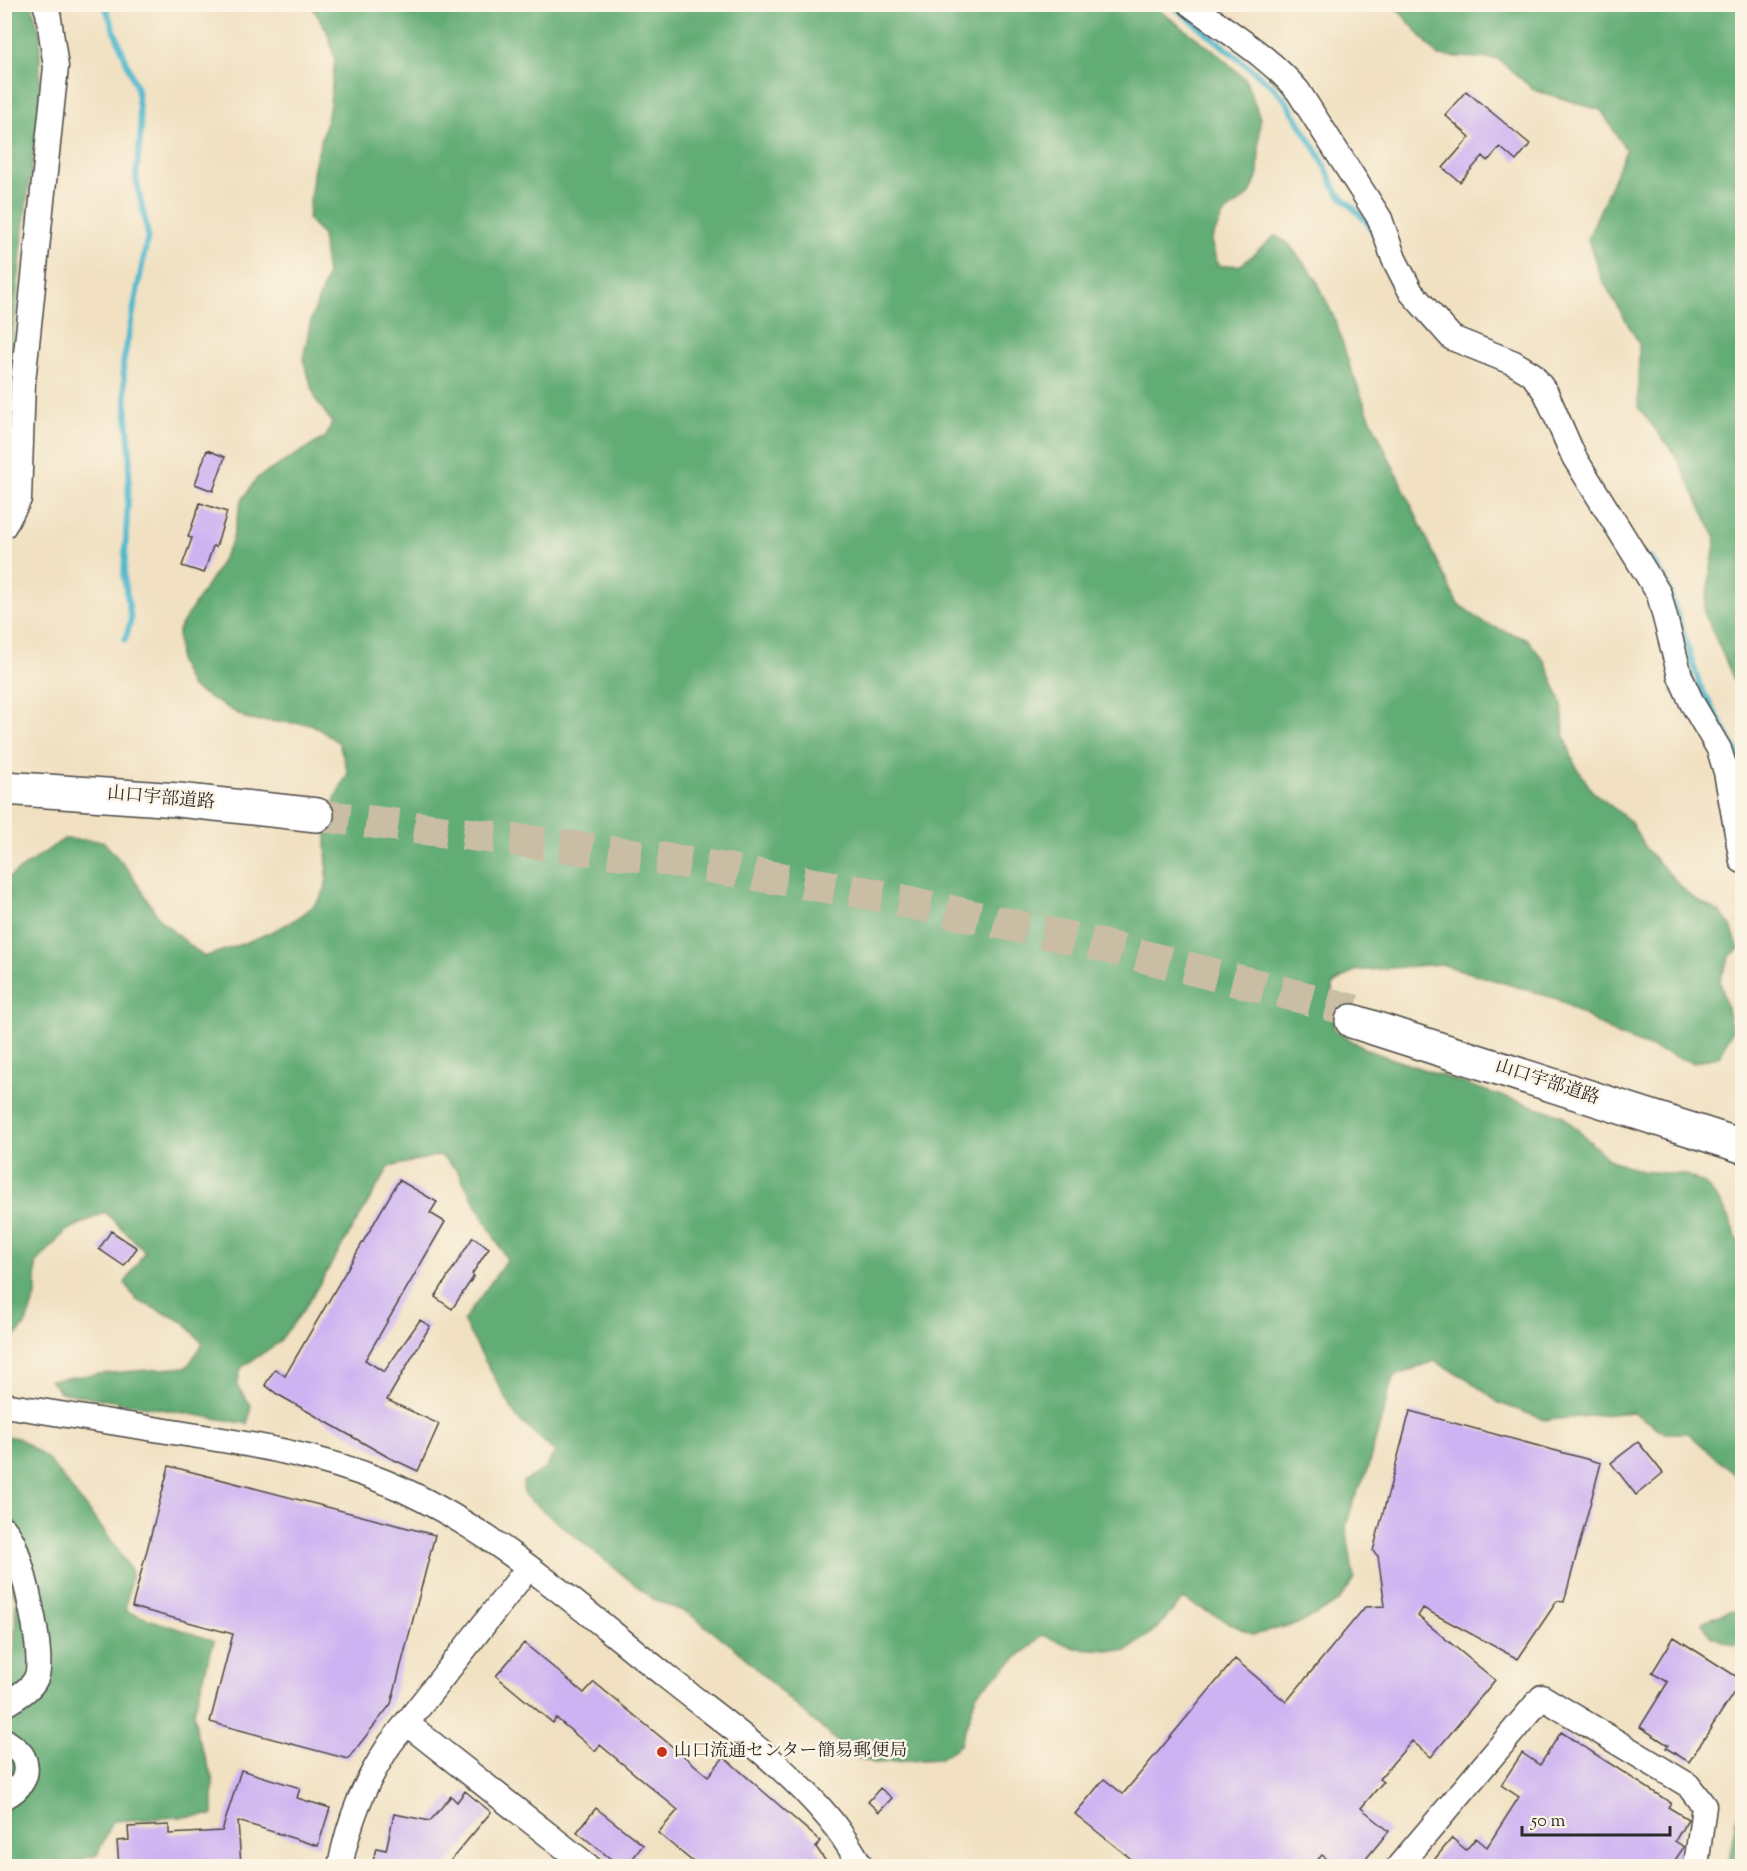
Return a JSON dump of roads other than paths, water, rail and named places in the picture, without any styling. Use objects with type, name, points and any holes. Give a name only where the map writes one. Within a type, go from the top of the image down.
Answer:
[{"type":"highway","name":"山口宇部道路","points":[[4,788],[178,800],[316,821],[4,804]]},
{"type":"highway","name":"山口宇部道路","points":[[1353,1016],[1678,1120],[1743,1146]]},
{"type":"highway","name":"山口宇部道路","points":[[1678,1120],[1743,1135]]},
{"type":"street","points":[[4,526],[19,499],[23,382],[56,68],[45,4]]},
{"type":"street","points":[[1190,4],[1284,74],[1298,91],[1380,219],[1394,259],[1411,292],[1445,331],[1452,338],[1514,363],[1532,374],[1546,393],[1574,457],[1659,594],[1680,676],[1692,703],[1719,749],[1726,772],[1743,861]]},
{"type":"street","points":[[4,1405],[273,1447],[335,1464],[387,1483],[431,1505],[474,1530],[528,1568],[765,1754],[829,1817],[861,1866]]},
{"type":"street","points":[[4,1529],[14,1544],[24,1580],[39,1660],[37,1677],[31,1687],[4,1705]]},
{"type":"street","points":[[340,1866],[359,1798],[377,1763],[528,1568]]},
{"type":"street","points":[[1399,1866],[1542,1697],[1688,1785],[1704,1806],[1696,1866]]},
{"type":"street","points":[[406,1723],[588,1866]]},
{"type":"street","points":[[4,1740],[23,1756],[25,1768],[24,1782],[13,1793],[4,1797]]},
{"type":"waterway","points":[[104,4],[137,89],[141,129],[136,178],[148,235],[123,364],[130,454],[124,577],[131,620],[125,640]]},
{"type":"waterway","points":[[1171,4],[1272,86],[1286,101],[1320,156],[1337,192],[1366,221],[1374,234]]},
{"type":"waterway","points":[[1388,272],[1406,307],[1425,322]]},
{"type":"waterway","points":[[1650,557],[1666,581],[1700,686],[1742,761]]},
{"type":"tunnel","points":[[317,815],[658,858],[871,894],[1092,943],[1355,1011]]},
{"type":"place","name":"山口流通センター簡易郵便局","points":[[662,1752]]}]
